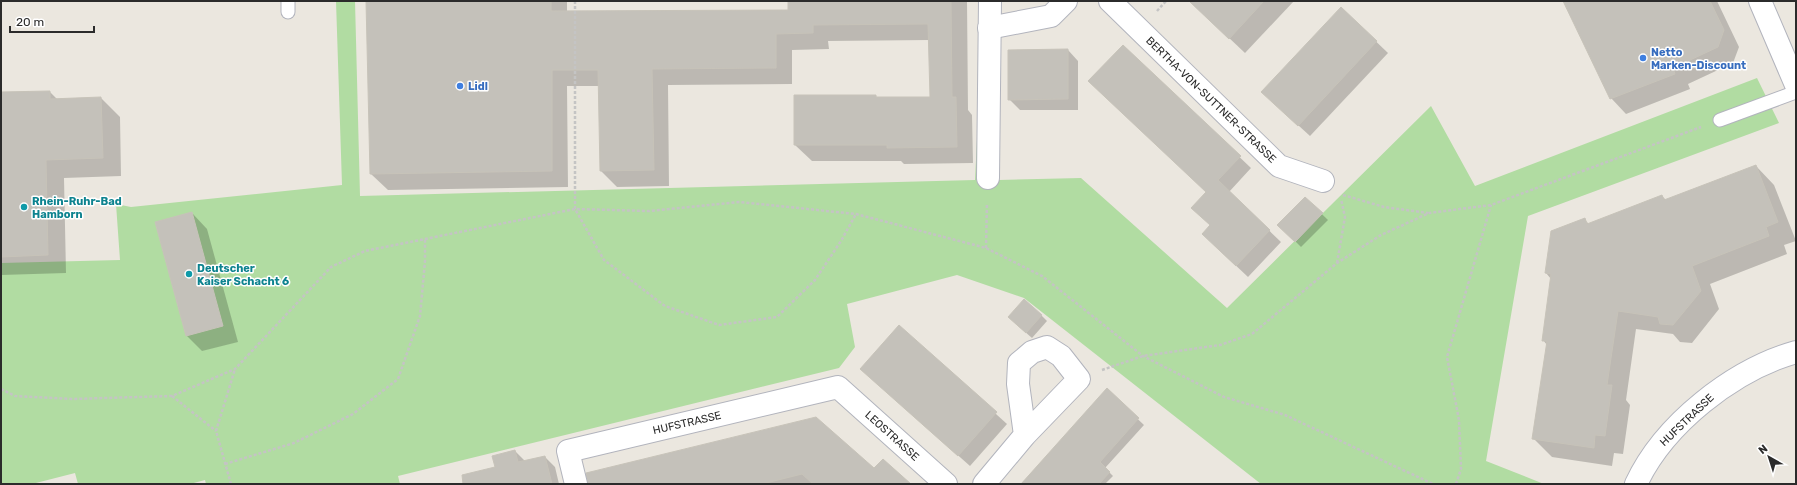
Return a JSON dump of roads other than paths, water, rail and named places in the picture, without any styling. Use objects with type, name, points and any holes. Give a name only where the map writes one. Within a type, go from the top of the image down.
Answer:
[{"type":"street","points":[[988,178],[990,1]]},
{"type":"street","points":[[989,28],[1051,16],[1066,1]]},
{"type":"street","name":"BERTHA-VON-SUTTNER-STRASSE","points":[[1110,1],[1280,166],[1323,181]]},
{"type":"street","points":[[1760,1],[1796,85]]},
{"type":"street","points":[[984,484],[1025,435],[1078,379],[1060,356],[1047,347],[1032,352],[1020,363],[1018,384],[1025,435]]},
{"type":"street","name":"HUFSTRASSE","points":[[1636,484],[1644,466],[1663,442],[1702,403],[1737,377],[1780,356],[1796,352]]},
{"type":"street","name":"HUFSTRASSE","points":[[576,484],[568,452],[838,387]]},
{"type":"street","name":"LEOSTRASSE","points":[[838,387],[946,484]]},
{"type":"lane","points":[[1720,120],[1796,92]]},
{"type":"place","name":"Netto Marken-Discount","points":[[1643,58]]},
{"type":"place","name":"Lidl","points":[[460,86]]},
{"type":"place","name":"Rhein-Ruhr-Bad Hamborn","points":[[24,207]]},
{"type":"place","name":"Deutscher Kaiser Schacht 6","points":[[189,274]]}]
